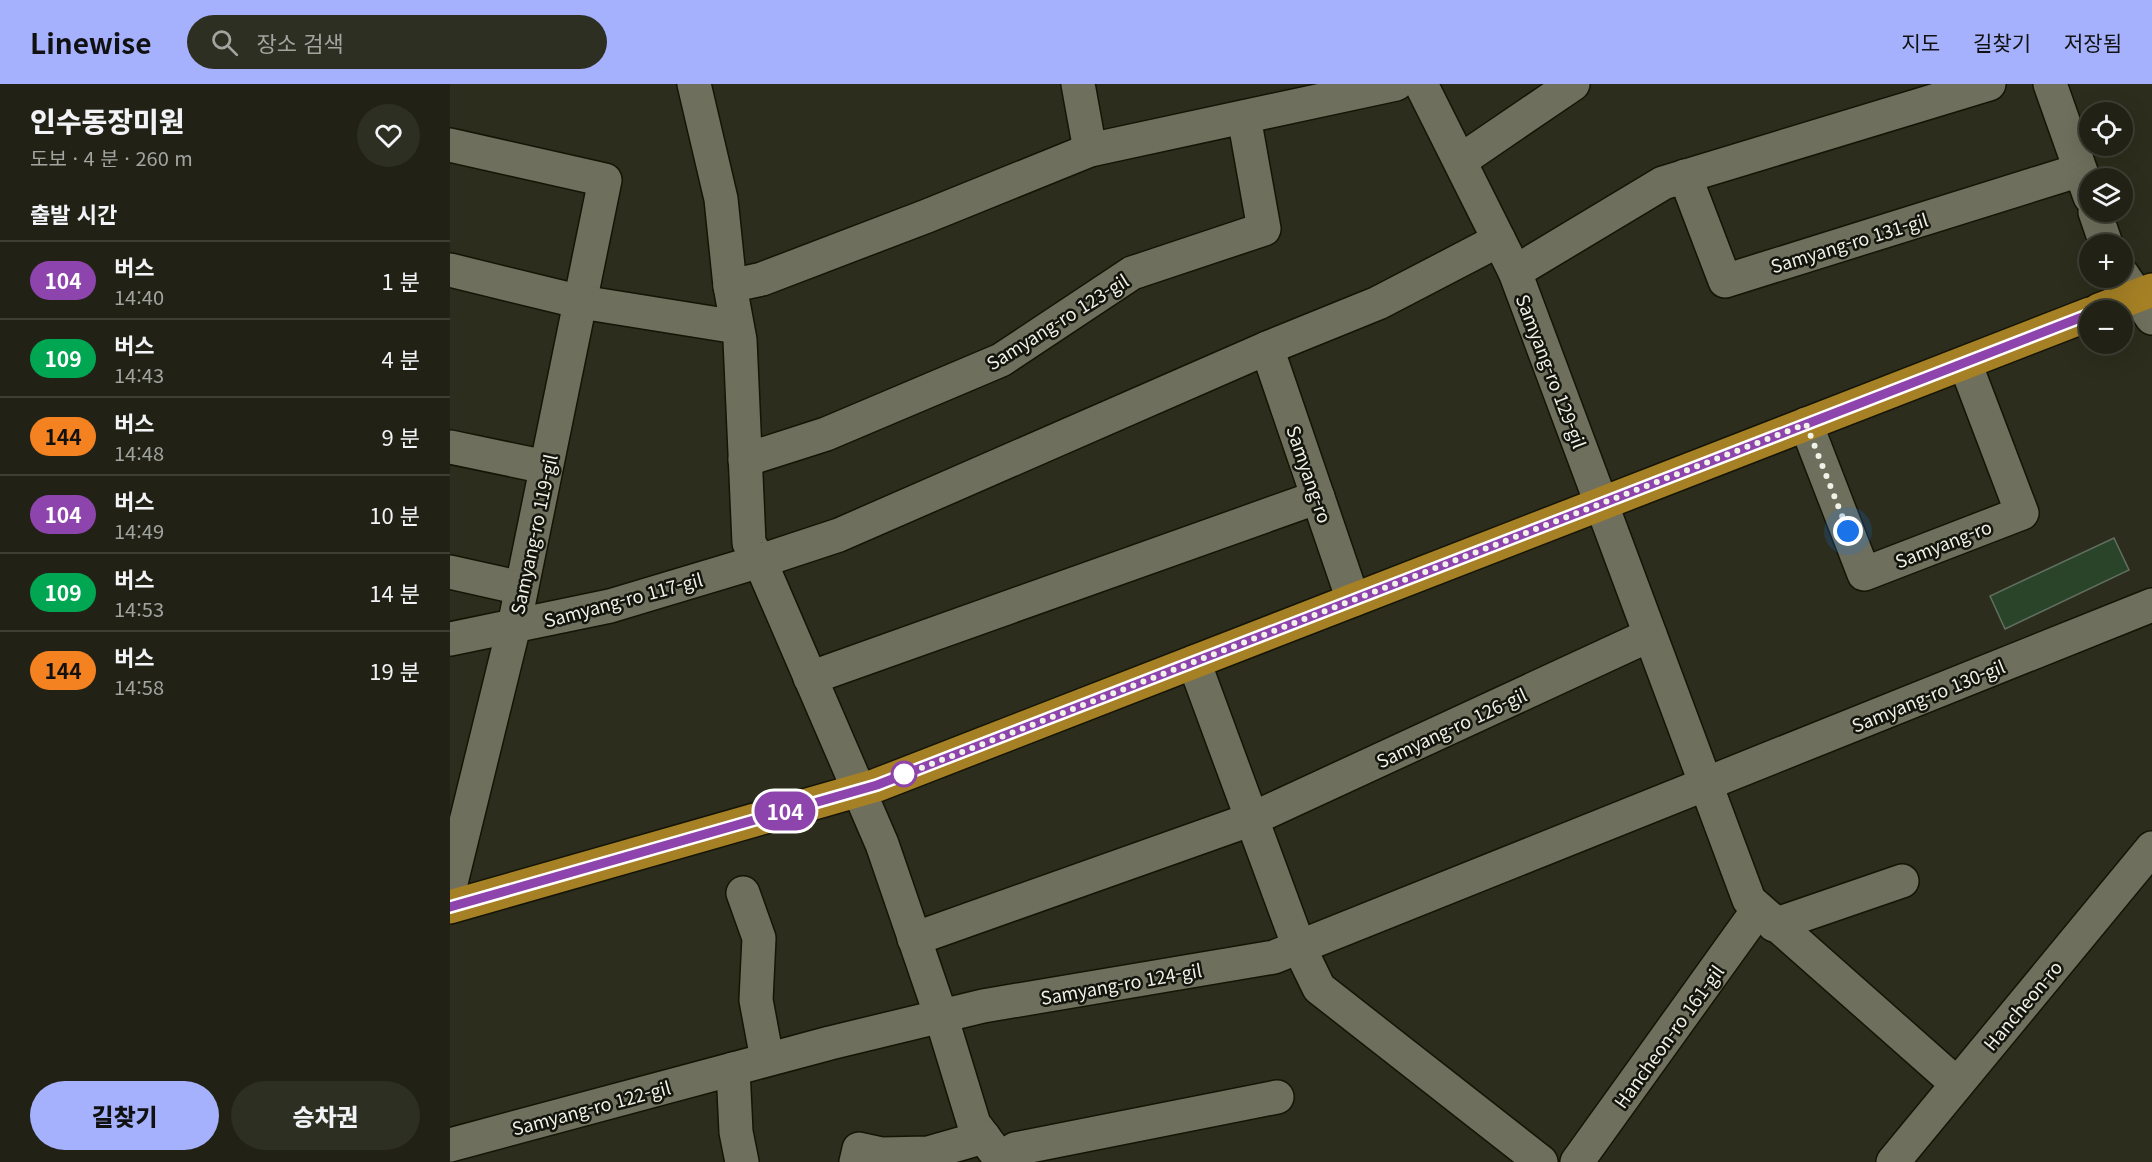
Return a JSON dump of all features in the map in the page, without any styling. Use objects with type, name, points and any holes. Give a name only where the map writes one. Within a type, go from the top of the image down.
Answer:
[{"type":"main road","points":[[2125,300],[2141,294]]},
{"type":"main road","points":[[450,908],[858,790],[2079,318]]},
{"type":"street","points":[[694,84],[721,199],[730,286],[740,340],[749,543],[760,561],[882,844],[941,1016],[974,1124],[997,1153]]},
{"type":"street","points":[[1078,84],[1090,150]]},
{"type":"street","points":[[730,286],[762,279],[1090,150],[1396,84]]},
{"type":"street","name":"Samyang-ro 129-gil","points":[[1421,84],[1515,272],[1601,504]]},
{"type":"street","points":[[1460,161],[1573,84]]},
{"type":"street","points":[[1515,272],[1663,183],[1989,84]]},
{"type":"street","name":"Samyang-ro 131-gil","points":[[2050,84],[2080,168]]},
{"type":"street","name":"Samyang-ro 123-gil","points":[[745,460],[826,434],[1001,360],[1132,273],[1264,229],[1244,117]]},
{"type":"street","name":"Samyang-ro 119-gil","points":[[450,145],[605,180],[514,626],[450,887]]},
{"type":"street","name":"Samyang-ro 131-gil","points":[[1685,176],[1725,281],[2079,185]]},
{"type":"street","points":[[760,561],[838,535],[1267,348],[1378,303],[1499,240]]},
{"type":"street","points":[[450,270],[580,302],[737,327]]},
{"type":"street","name":"Samyang-ro","points":[[1267,348],[1353,600]]},
{"type":"street","name":"Samyang-ro","points":[[1806,424],[1864,574],[2022,513],[1965,363]]},
{"type":"street","points":[[450,447],[546,467]]},
{"type":"street","points":[[810,678],[1318,497]]},
{"type":"street","points":[[1601,504],[1749,900],[1957,1084]]},
{"type":"street","name":"Samyang-ro 117-gil","points":[[450,639],[610,606],[760,561]]},
{"type":"street","points":[[450,572],[521,588]]},
{"type":"street","name":"Samyang-ro 130-gil","points":[[1705,784],[2152,605]]},
{"type":"street","name":"Samyang-ro 126-gil","points":[[1252,819],[1650,635]]},
{"type":"street","points":[[1194,662],[1299,946],[1319,988],[1541,1162]]},
{"type":"street","points":[[1299,946],[1705,784]]},
{"type":"street","points":[[914,939],[1252,819]]},
{"type":"street","name":"Hancheon-ro","points":[[1893,1162],[2152,848]]},
{"type":"street","points":[[1766,917],[1902,881]]},
{"type":"street","points":[[743,893],[759,939],[756,1000],[767,1059]]},
{"type":"street","name":"Hancheon-ro 161-gil","points":[[1577,1162],[1766,917]]},
{"type":"street","name":"Samyang-ro 124-gil","points":[[941,1016],[983,1006],[1274,957],[1299,946]]},
{"type":"street","name":"Samyang-ro 122-gil","points":[[450,1144],[767,1059],[941,1016]]},
{"type":"street","points":[[733,1069],[736,1132],[742,1162]]},
{"type":"street","points":[[856,1162],[859,1149],[882,1154],[997,1153],[1276,1097]]},
{"type":"building","points":[[2114,538],[2129,570],[2005,629],[1990,596]]},
{"type":"bus line","name":"104","points":[[450,907],[877,785],[2079,318]]},
{"type":"route","points":[[904,774],[898,777],[1806,424],[1848,531]]}]
